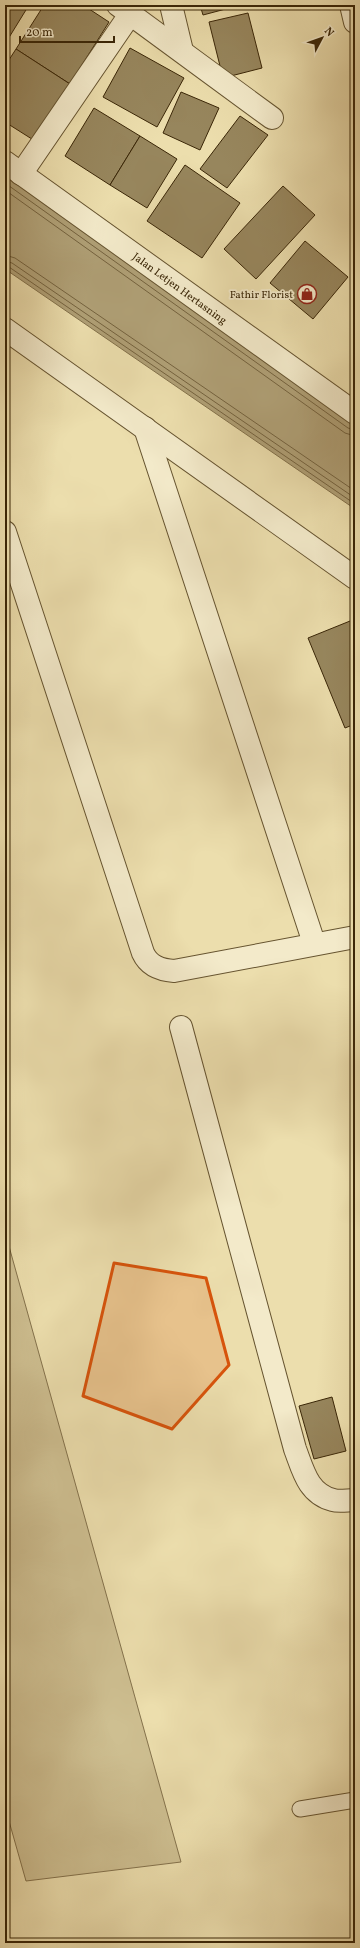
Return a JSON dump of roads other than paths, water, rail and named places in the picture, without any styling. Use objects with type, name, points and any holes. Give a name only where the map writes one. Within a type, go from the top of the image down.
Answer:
[{"type":"street","points":[[171,5],[182,51]]},
{"type":"street","points":[[351,5],[355,22]]},
{"type":"street","points":[[13,168],[124,9],[272,118]]},
{"type":"street","name":"Jalan Letjen Hertasning","points":[[13,168],[355,413]]},
{"type":"street","points":[[5,328],[355,578]]},
{"type":"street","points":[[145,428],[314,944]]},
{"type":"street","points":[[5,532],[140,946],[147,962],[162,970],[174,972],[355,937]]},
{"type":"street","points":[[181,1027],[295,1449],[307,1481],[316,1493],[333,1501],[355,1500]]},
{"type":"lane","points":[[300,1809],[355,1800]]},
{"type":"water","points":[[5,172],[355,422],[355,509],[5,269]]},
{"type":"place","name":"Fathir Florist","points":[[307,294]]}]
